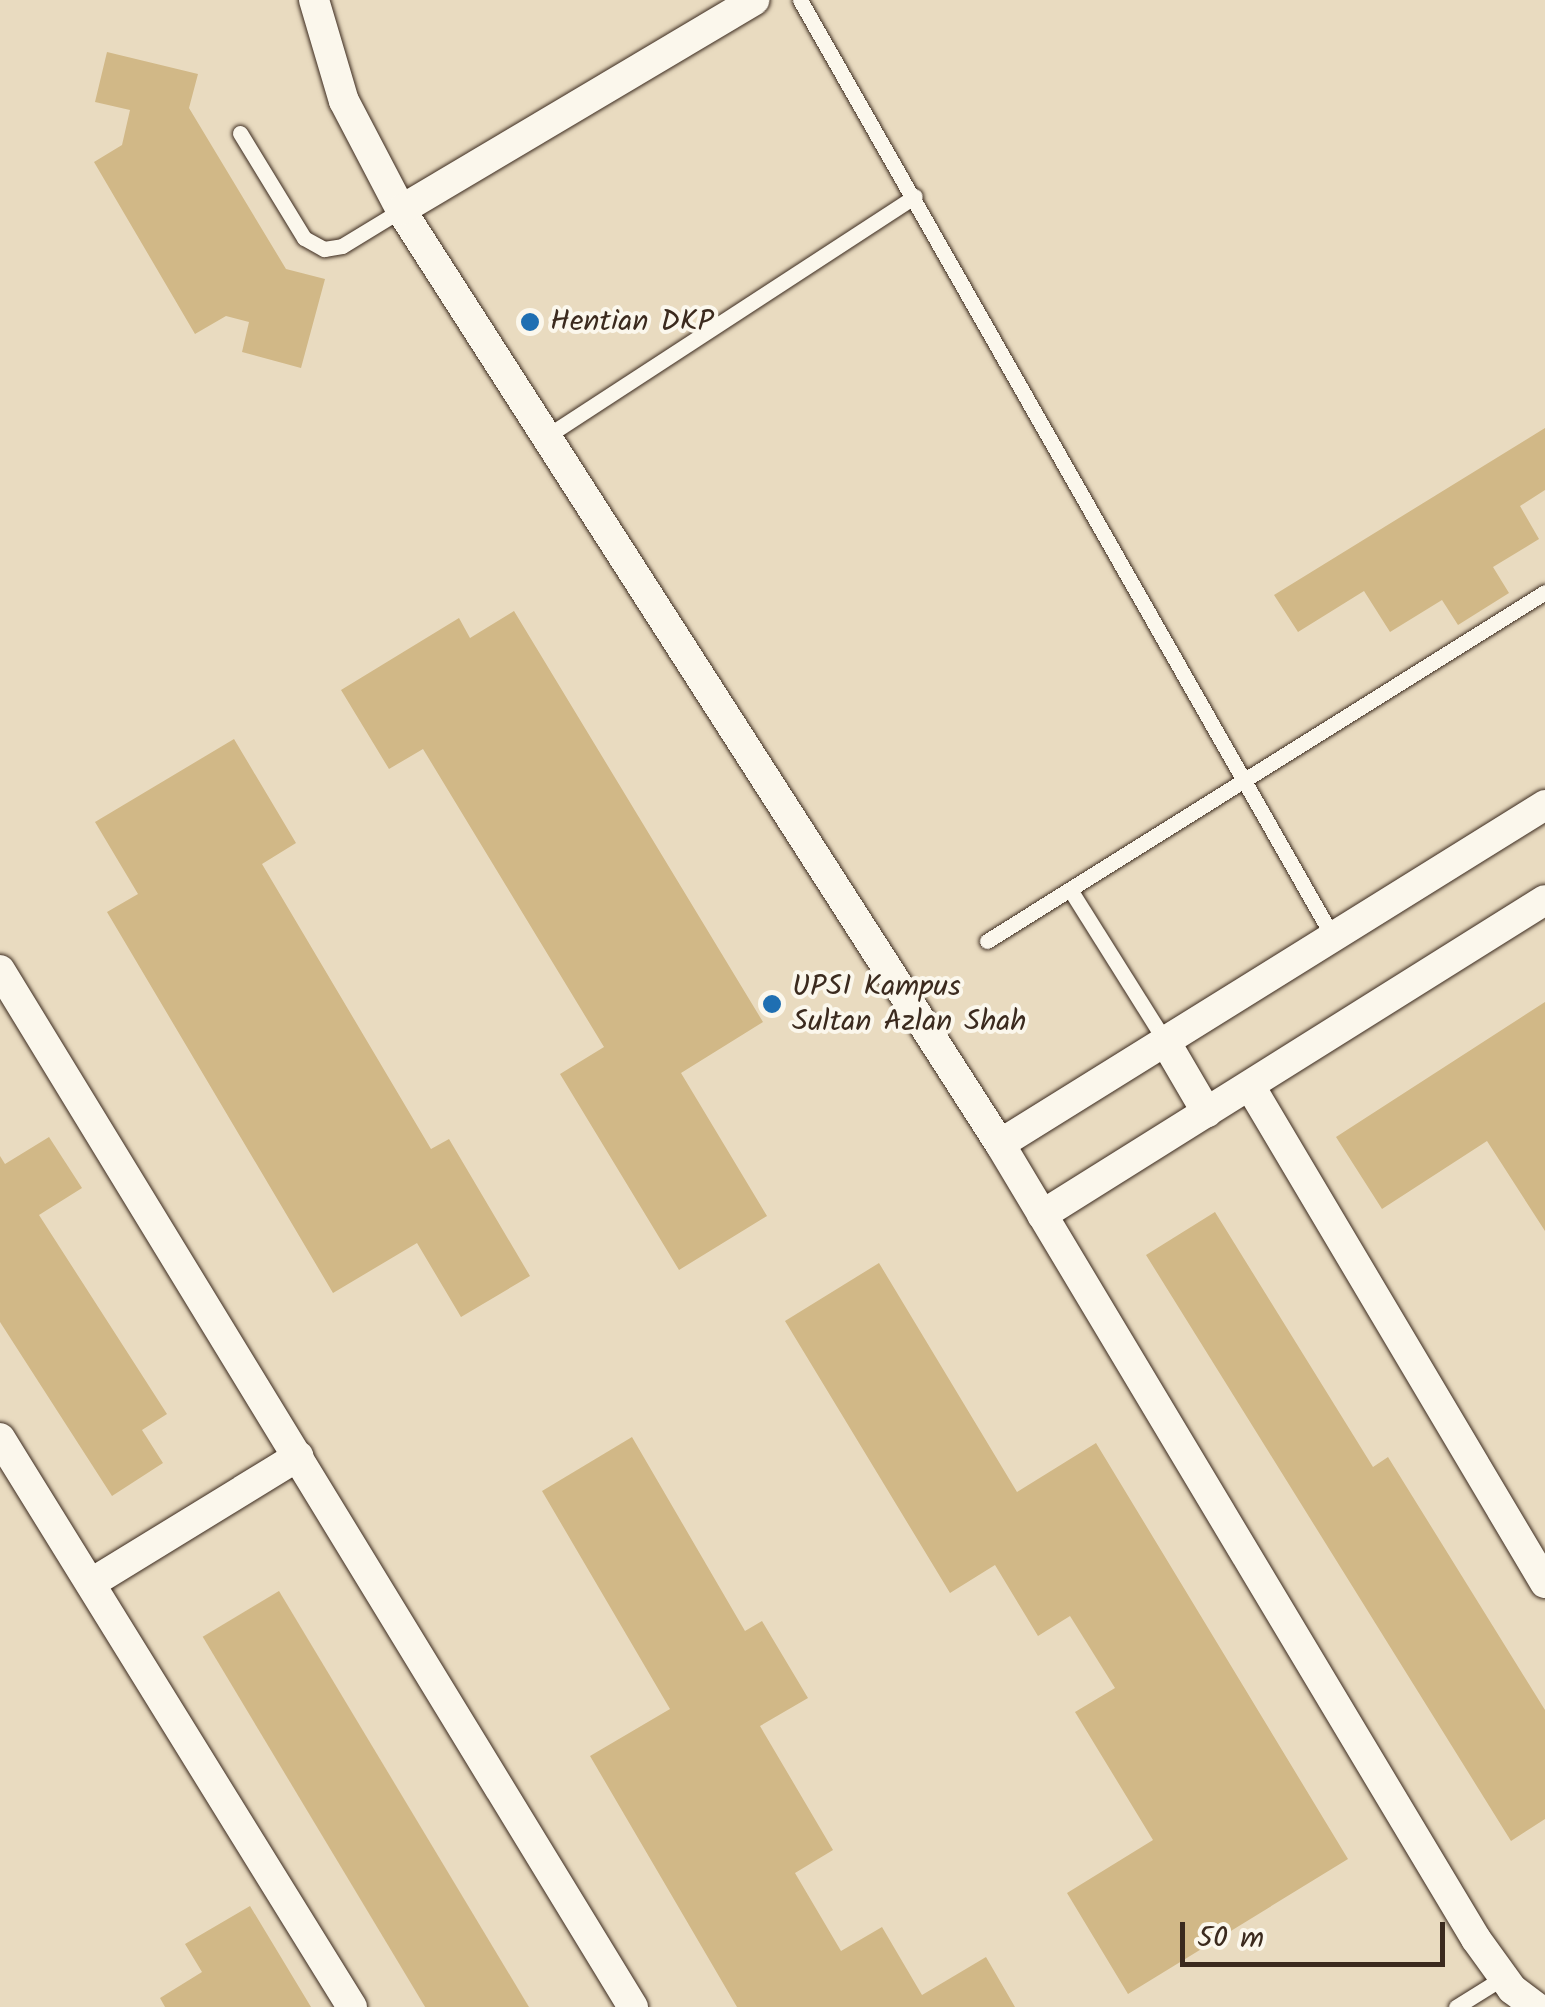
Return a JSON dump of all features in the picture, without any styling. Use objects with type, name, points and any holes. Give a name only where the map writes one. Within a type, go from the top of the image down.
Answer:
[{"type":"street","points":[[314,0],[344,101],[400,210],[1000,1144],[1504,1978],[1536,2007]]},
{"type":"street","points":[[400,210],[754,0]]},
{"type":"street","points":[[1000,1144],[1545,806]]},
{"type":"street","points":[[1042,1215],[1545,900]]},
{"type":"street","points":[[0,970],[633,2007]]},
{"type":"street","points":[[1165,1042],[1207,1113]]},
{"type":"street","points":[[1250,1086],[1545,1584]]},
{"type":"street","points":[[0,1438],[93,1582],[352,2007]]},
{"type":"street","points":[[93,1582],[299,1456]]},
{"type":"lane","points":[[800,0],[915,196],[1241,784],[1334,936]]},
{"type":"lane","points":[[240,134],[304,238],[324,249],[342,246],[400,210]]},
{"type":"lane","points":[[546,436],[915,196]]},
{"type":"lane","points":[[987,941],[1545,592]]},
{"type":"lane","points":[[1071,891],[1165,1042]]},
{"type":"lane","points":[[1456,2007],[1504,1978]]},
{"type":"shaded area","name":"UPSI Kampus Sultan Azlan Shah","points":[[0,0],[1545,0],[1545,2007],[0,2007]]},
{"type":"building","points":[[107,52],[198,74],[189,108],[286,269],[325,279],[301,368],[242,352],[249,322],[226,316],[195,334],[94,162],[122,145],[130,110],[95,102]]},
{"type":"building","points":[[1545,428],[1545,490],[1520,506],[1539,539],[1493,567],[1509,593],[1458,625],[1442,600],[1390,632],[1364,591],[1298,632],[1274,595]]},
{"type":"building","points":[[514,611],[763,1022],[681,1073],[767,1216],[679,1270],[560,1074],[604,1047],[423,749],[389,769],[341,690],[459,618],[470,638]]},
{"type":"building","points":[[234,739],[296,843],[262,864],[431,1149],[449,1139],[530,1276],[461,1317],[417,1243],[333,1293],[107,912],[138,894],[95,822]]},
{"type":"building","points":[[1545,1002],[1545,1231],[1487,1141],[1382,1209],[1336,1137]]},
{"type":"building","points":[[49,1137],[82,1188],[39,1215],[167,1414],[142,1430],[163,1463],[112,1496],[0,1322],[0,1156],[5,1164]]},
{"type":"building","points":[[1215,1212],[1373,1467],[1388,1457],[1545,1710],[1545,1819],[1511,1841],[1146,1255]]},
{"type":"building","points":[[879,1263],[1017,1492],[1096,1443],[1348,1859],[1128,1994],[1067,1893],[1153,1840],[1075,1712],[1115,1688],[1070,1616],[1038,1636],[995,1565],[950,1593],[785,1321]]},
{"type":"building","points":[[632,1437],[745,1631],[762,1621],[808,1698],[760,1726],[833,1850],[795,1873],[841,1951],[882,1927],[922,1995],[986,1957],[1015,2007],[737,2007],[590,1756],[670,1709],[542,1491]]},
{"type":"building","points":[[279,1591],[529,2007],[425,2007],[203,1637]]},
{"type":"building","points":[[250,1906],[311,2007],[165,2007],[160,1998],[202,1972],[185,1944]]},
{"type":"place","name":"Hentian DKP","points":[[530,322]]},
{"type":"place","name":"UPSI Kampus Sultan Azlan Shah","points":[[772,1004]]}]
